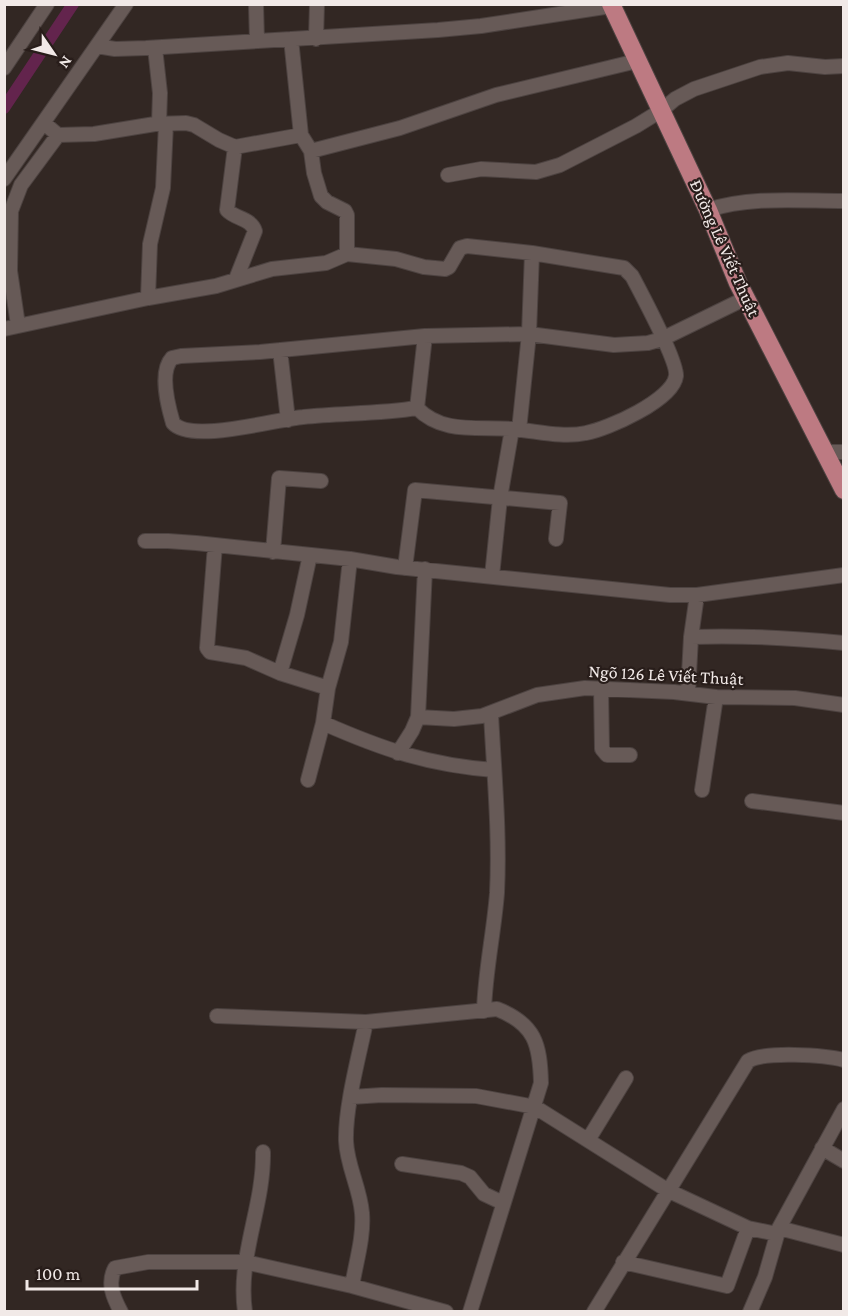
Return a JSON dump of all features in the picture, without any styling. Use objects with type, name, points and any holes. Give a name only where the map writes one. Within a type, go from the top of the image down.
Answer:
[{"type":"main road","name":"Đường Lê Viết Thuật","points":[[611,5],[636,61],[662,110],[746,298],[834,452],[843,490]]},
{"type":"street","points":[[4,68],[47,4]]},
{"type":"street","points":[[4,179],[126,4]]},
{"type":"street","points":[[256,4],[257,41]]},
{"type":"street","points":[[316,4],[316,39]]},
{"type":"street","points":[[97,46],[115,50],[155,48],[316,39],[480,26],[611,5]]},
{"type":"street","points":[[291,39],[301,135],[311,151],[314,173],[321,196],[327,202],[345,211],[347,215],[347,254]]},
{"type":"street","points":[[148,298],[150,244],[163,188],[162,124],[155,48]]},
{"type":"street","points":[[311,151],[400,128],[495,95],[636,61]]},
{"type":"street","points":[[448,175],[481,169],[536,172],[560,165],[636,126],[694,89],[760,68],[788,63],[825,67],[843,66]]},
{"type":"street","points":[[44,123],[58,135],[94,134],[162,124],[191,124],[235,147],[301,135]]},
{"type":"street","points":[[58,135],[21,185],[10,212],[11,327],[216,286],[272,269],[326,263],[347,254],[445,269],[449,267],[458,250],[463,246],[532,253],[618,266],[627,270],[632,276],[662,339],[675,364],[677,374],[672,387],[646,407],[617,423],[587,433],[570,435],[454,427],[429,419],[417,408],[300,417],[222,430],[183,430],[173,423],[167,391],[166,367],[172,358],[425,336],[528,334],[584,343],[614,345],[648,343],[662,339],[746,298]]},
{"type":"street","points":[[235,147],[227,210],[251,223],[255,231],[236,279]]},
{"type":"street","points":[[708,210],[748,202],[843,201]]},
{"type":"street","points":[[492,576],[500,498],[516,430],[528,334],[532,253]]},
{"type":"street","points":[[417,408],[425,336]]},
{"type":"street","points":[[280,350],[288,420]]},
{"type":"street","points":[[273,552],[279,478],[321,482]]},
{"type":"street","points":[[405,568],[415,490],[560,503],[556,539]]},
{"type":"street","points":[[145,542],[168,541],[215,545],[405,568],[670,595],[697,595],[843,575]]},
{"type":"street","points":[[215,545],[207,648],[210,652],[246,658],[280,673],[328,688]]},
{"type":"street","points":[[280,673],[297,615],[310,555]]},
{"type":"street","points":[[308,780],[323,723],[328,688],[341,642],[350,560]]},
{"type":"street","points":[[398,753],[418,717],[425,569]]},
{"type":"street","points":[[688,693],[691,637],[697,595]]},
{"type":"street","points":[[691,637],[726,635],[789,637],[843,643]]},
{"type":"street","name":"Ngõ 126 Lê Viết Thuật","points":[[418,717],[454,719],[491,714],[537,695],[585,688],[688,693],[716,697],[795,699],[843,705]]},
{"type":"street","points":[[601,688],[602,749],[607,755],[630,754]]},
{"type":"street","points":[[702,790],[716,697]]},
{"type":"street","points":[[484,1011],[497,894],[497,805],[491,714]]},
{"type":"street","points":[[323,723],[398,753],[436,764],[494,770]]},
{"type":"street","points":[[752,801],[843,813]]},
{"type":"street","points":[[216,1016],[366,1022],[497,1009],[513,1015],[525,1024],[536,1040],[541,1059],[542,1083],[470,1311]]},
{"type":"street","points":[[352,1286],[362,1230],[362,1213],[359,1193],[351,1173],[346,1141],[351,1097],[366,1022]]},
{"type":"street","points":[[594,1311],[748,1061],[763,1056],[808,1056],[843,1060]]},
{"type":"street","points":[[588,1140],[626,1078]]},
{"type":"street","points":[[351,1097],[476,1096],[535,1107],[667,1190],[748,1228],[778,1231],[843,1245]]},
{"type":"street","points":[[750,1311],[765,1277],[778,1231],[843,1109]]},
{"type":"street","points":[[822,1148],[843,1161]]},
{"type":"street","points":[[245,1311],[242,1284],[257,1209],[263,1152]]},
{"type":"street","points":[[402,1164],[461,1173],[470,1177],[484,1194],[503,1203]]},
{"type":"street","points":[[623,1262],[727,1286],[748,1228]]},
{"type":"street","points":[[121,1311],[110,1281],[115,1268],[148,1262],[245,1262],[352,1286],[446,1311]]},
{"type":"waterway","points":[[4,108],[73,4]]}]
